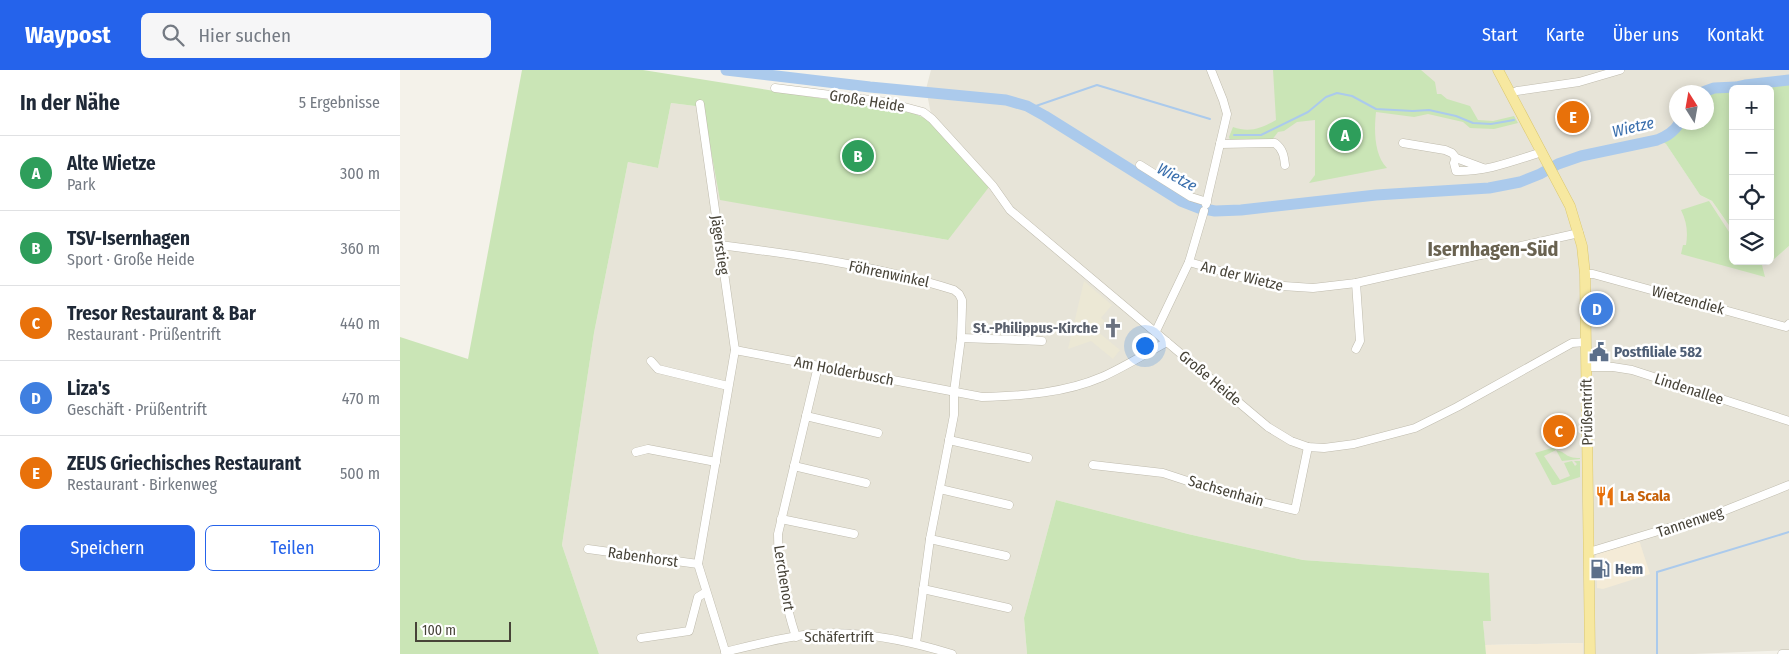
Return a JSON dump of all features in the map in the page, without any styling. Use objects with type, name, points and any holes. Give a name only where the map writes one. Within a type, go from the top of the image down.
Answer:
[{"type":"main road","name":"Prüßentrift","points":[[1498,70],[1570,206],[1579,233],[1585,274],[1590,654]]},
{"type":"street","points":[[1156,331],[1189,262],[1206,206],[1227,114],[1211,70]]},
{"type":"street","points":[[1511,94],[1517,91],[1579,82],[1620,70]]},
{"type":"street","name":"Große Heide","points":[[775,88],[886,102],[922,112],[932,119],[992,186],[1010,210],[1268,427],[1292,441],[1308,447],[1337,447],[1354,444],[1415,428],[1457,407],[1572,343],[1586,342]]},
{"type":"street","name":"Jägerstieg","points":[[700,104],[735,350],[698,564],[725,653]]},
{"type":"street","points":[[1220,144],[1275,143],[1283,151],[1285,165]]},
{"type":"street","points":[[1403,143],[1445,150],[1456,158],[1488,169]]},
{"type":"street","points":[[1456,158],[1454,163],[1456,171],[1472,172],[1488,169],[1542,152]]},
{"type":"street","points":[[1140,165],[1206,206]]},
{"type":"street","name":"An der Wietze","points":[[1189,262],[1247,280],[1276,286],[1313,288],[1356,283],[1579,233]]},
{"type":"street","name":"Föhrenwinkel","points":[[720,245],[769,251],[889,272],[954,290],[962,300],[961,338],[954,392],[954,415],[930,539],[916,643]]},
{"type":"street","name":"Wietzendiek","points":[[1585,274],[1594,274],[1786,327],[1789,324]]},
{"type":"street","points":[[1356,283],[1360,341],[1356,349]]},
{"type":"street","points":[[961,338],[1042,341]]},
{"type":"street","name":"Am Holderbusch","points":[[735,350],[969,396],[991,397],[1064,389],[1102,377],[1167,342]]},
{"type":"street","points":[[651,361],[658,369],[728,386]]},
{"type":"street","name":"Lerchenort","points":[[796,637],[786,604],[779,566],[778,534],[818,366]]},
{"type":"street","name":"Lindenallee","points":[[1586,367],[1613,367],[1632,370],[1789,421]]},
{"type":"street","points":[[806,416],[878,433]]},
{"type":"street","points":[[949,440],[1028,458]]},
{"type":"street","name":"Sachsenhain","points":[[1093,466],[1163,473],[1224,493],[1295,510],[1308,447]]},
{"type":"street","points":[[636,452],[648,449],[716,462]]},
{"type":"street","points":[[794,466],[866,483]]},
{"type":"street","name":"Tannenweg","points":[[1589,552],[1721,512],[1789,485]]},
{"type":"street","points":[[940,489],[1009,505]]},
{"type":"street","points":[[781,520],[854,534]]},
{"type":"street","points":[[930,539],[1006,556]]},
{"type":"street","name":"Rabenhorst","points":[[588,549],[698,564]]},
{"type":"street","points":[[923,589],[1008,608]]},
{"type":"street","points":[[641,638],[689,631],[698,598],[706,592]]},
{"type":"street","name":"Schäfertrift","points":[[725,653],[796,637],[816,634],[841,634],[885,637],[916,643],[952,654]]},
{"type":"street","points":[[1782,654],[1789,654]]},
{"type":"shaded area","points":[[931,70],[1789,70],[1789,78],[1743,85],[1669,85],[1669,130],[1672,130],[1657,137],[1666,144],[1700,195],[1712,201],[1729,225],[1729,265],[1774,265],[1774,259],[1789,246],[1789,650],[1693,654],[1583,654],[1583,643],[1485,645],[1483,621],[1491,621],[1488,573],[1303,560],[1188,534],[1056,500],[1024,618],[1027,654],[599,654],[562,545],[594,333],[628,162],[658,168],[671,103],[703,107],[875,227],[948,240],[932,119],[926,89]]},
{"type":"shaded area","points":[[1084,281],[1112,305],[1101,318],[1105,321],[1097,331],[1120,350],[1113,359],[1091,341],[1068,349]]},
{"type":"shaded area","points":[[1639,540],[1650,574],[1603,589],[1597,588],[1596,553]]},
{"type":"shaded area","points":[[1583,643],[1583,654],[1486,654],[1485,645]]},
{"type":"green space","points":[[522,70],[643,70],[913,113],[929,120],[989,187],[948,240],[720,200],[703,107],[671,103],[658,168],[628,162],[594,333],[562,545],[599,654],[400,654],[400,337],[468,359]]},
{"type":"green space","points":[[1273,70],[1421,70],[1435,82],[1437,94],[1470,106],[1478,120],[1493,121],[1514,116],[1518,123],[1494,129],[1470,128],[1463,122],[1428,114],[1414,117],[1376,112],[1375,134],[1377,149],[1387,168],[1309,183],[1315,175],[1315,120],[1297,122],[1284,131],[1278,132],[1272,140],[1230,140],[1229,137],[1233,127],[1250,130],[1276,120]]},
{"type":"green space","points":[[1789,78],[1789,246],[1774,259],[1774,85],[1743,85]]},
{"type":"green space","points":[[1714,86],[1729,86],[1729,225],[1712,201],[1700,195],[1666,144],[1656,137],[1671,130],[1714,130]]},
{"type":"green space","points":[[1709,201],[1729,232],[1729,265],[1762,265],[1765,277],[1681,254],[1683,245],[1686,245],[1687,236],[1686,223],[1681,210]]},
{"type":"green space","points":[[1555,447],[1556,450],[1544,456],[1560,480],[1570,476],[1564,463],[1572,461],[1575,466],[1577,464],[1574,461],[1580,461],[1580,477],[1552,485],[1535,453]]},
{"type":"green space","points":[[1556,450],[1568,456],[1580,459],[1562,461]]},
{"type":"green space","points":[[1056,500],[1188,534],[1303,560],[1489,573],[1491,621],[1483,621],[1486,654],[1027,654],[1024,618]]},
{"type":"waterway","name":"Wietze","points":[[726,70],[870,87],[1006,100],[1027,106],[1181,201],[1199,208],[1215,211],[1241,210],[1376,195],[1489,188],[1520,182],[1558,164],[1581,156],[1657,140],[1673,130]]},
{"type":"waterway","name":"Wietze","points":[[1714,88],[1789,80]]},
{"type":"waterway","points":[[1030,108],[1097,85],[1210,119]]},
{"type":"waterway","points":[[1234,135],[1261,135],[1308,112],[1326,97],[1337,93],[1352,96],[1376,109],[1429,110],[1456,116],[1473,123],[1491,124],[1514,120]]},
{"type":"waterway","points":[[1657,654],[1657,572],[1789,532]]},
{"type":"place","name":"ZEUS Griechisches Restaurant","points":[[1573,117]]},
{"type":"place","name":"Alte Wietze","points":[[1345,135]]},
{"type":"place","name":"TSV-Isernhagen","points":[[858,156]]},
{"type":"place","name":"Liza's","points":[[1597,309]]},
{"type":"place","name":"St.-Philippus-Kirche","points":[[1113,328]]},
{"type":"place","name":"Postfiliale 582","points":[[1599,352]]},
{"type":"place","name":"Tresor Restaurant & Bar","points":[[1559,431]]},
{"type":"place","name":"La Scala","points":[[1605,496]]},
{"type":"place","name":"Hem","points":[[1600,569]]},
{"type":"district","name":"Isernhagen-Süd","points":[[1493,249]]}]
